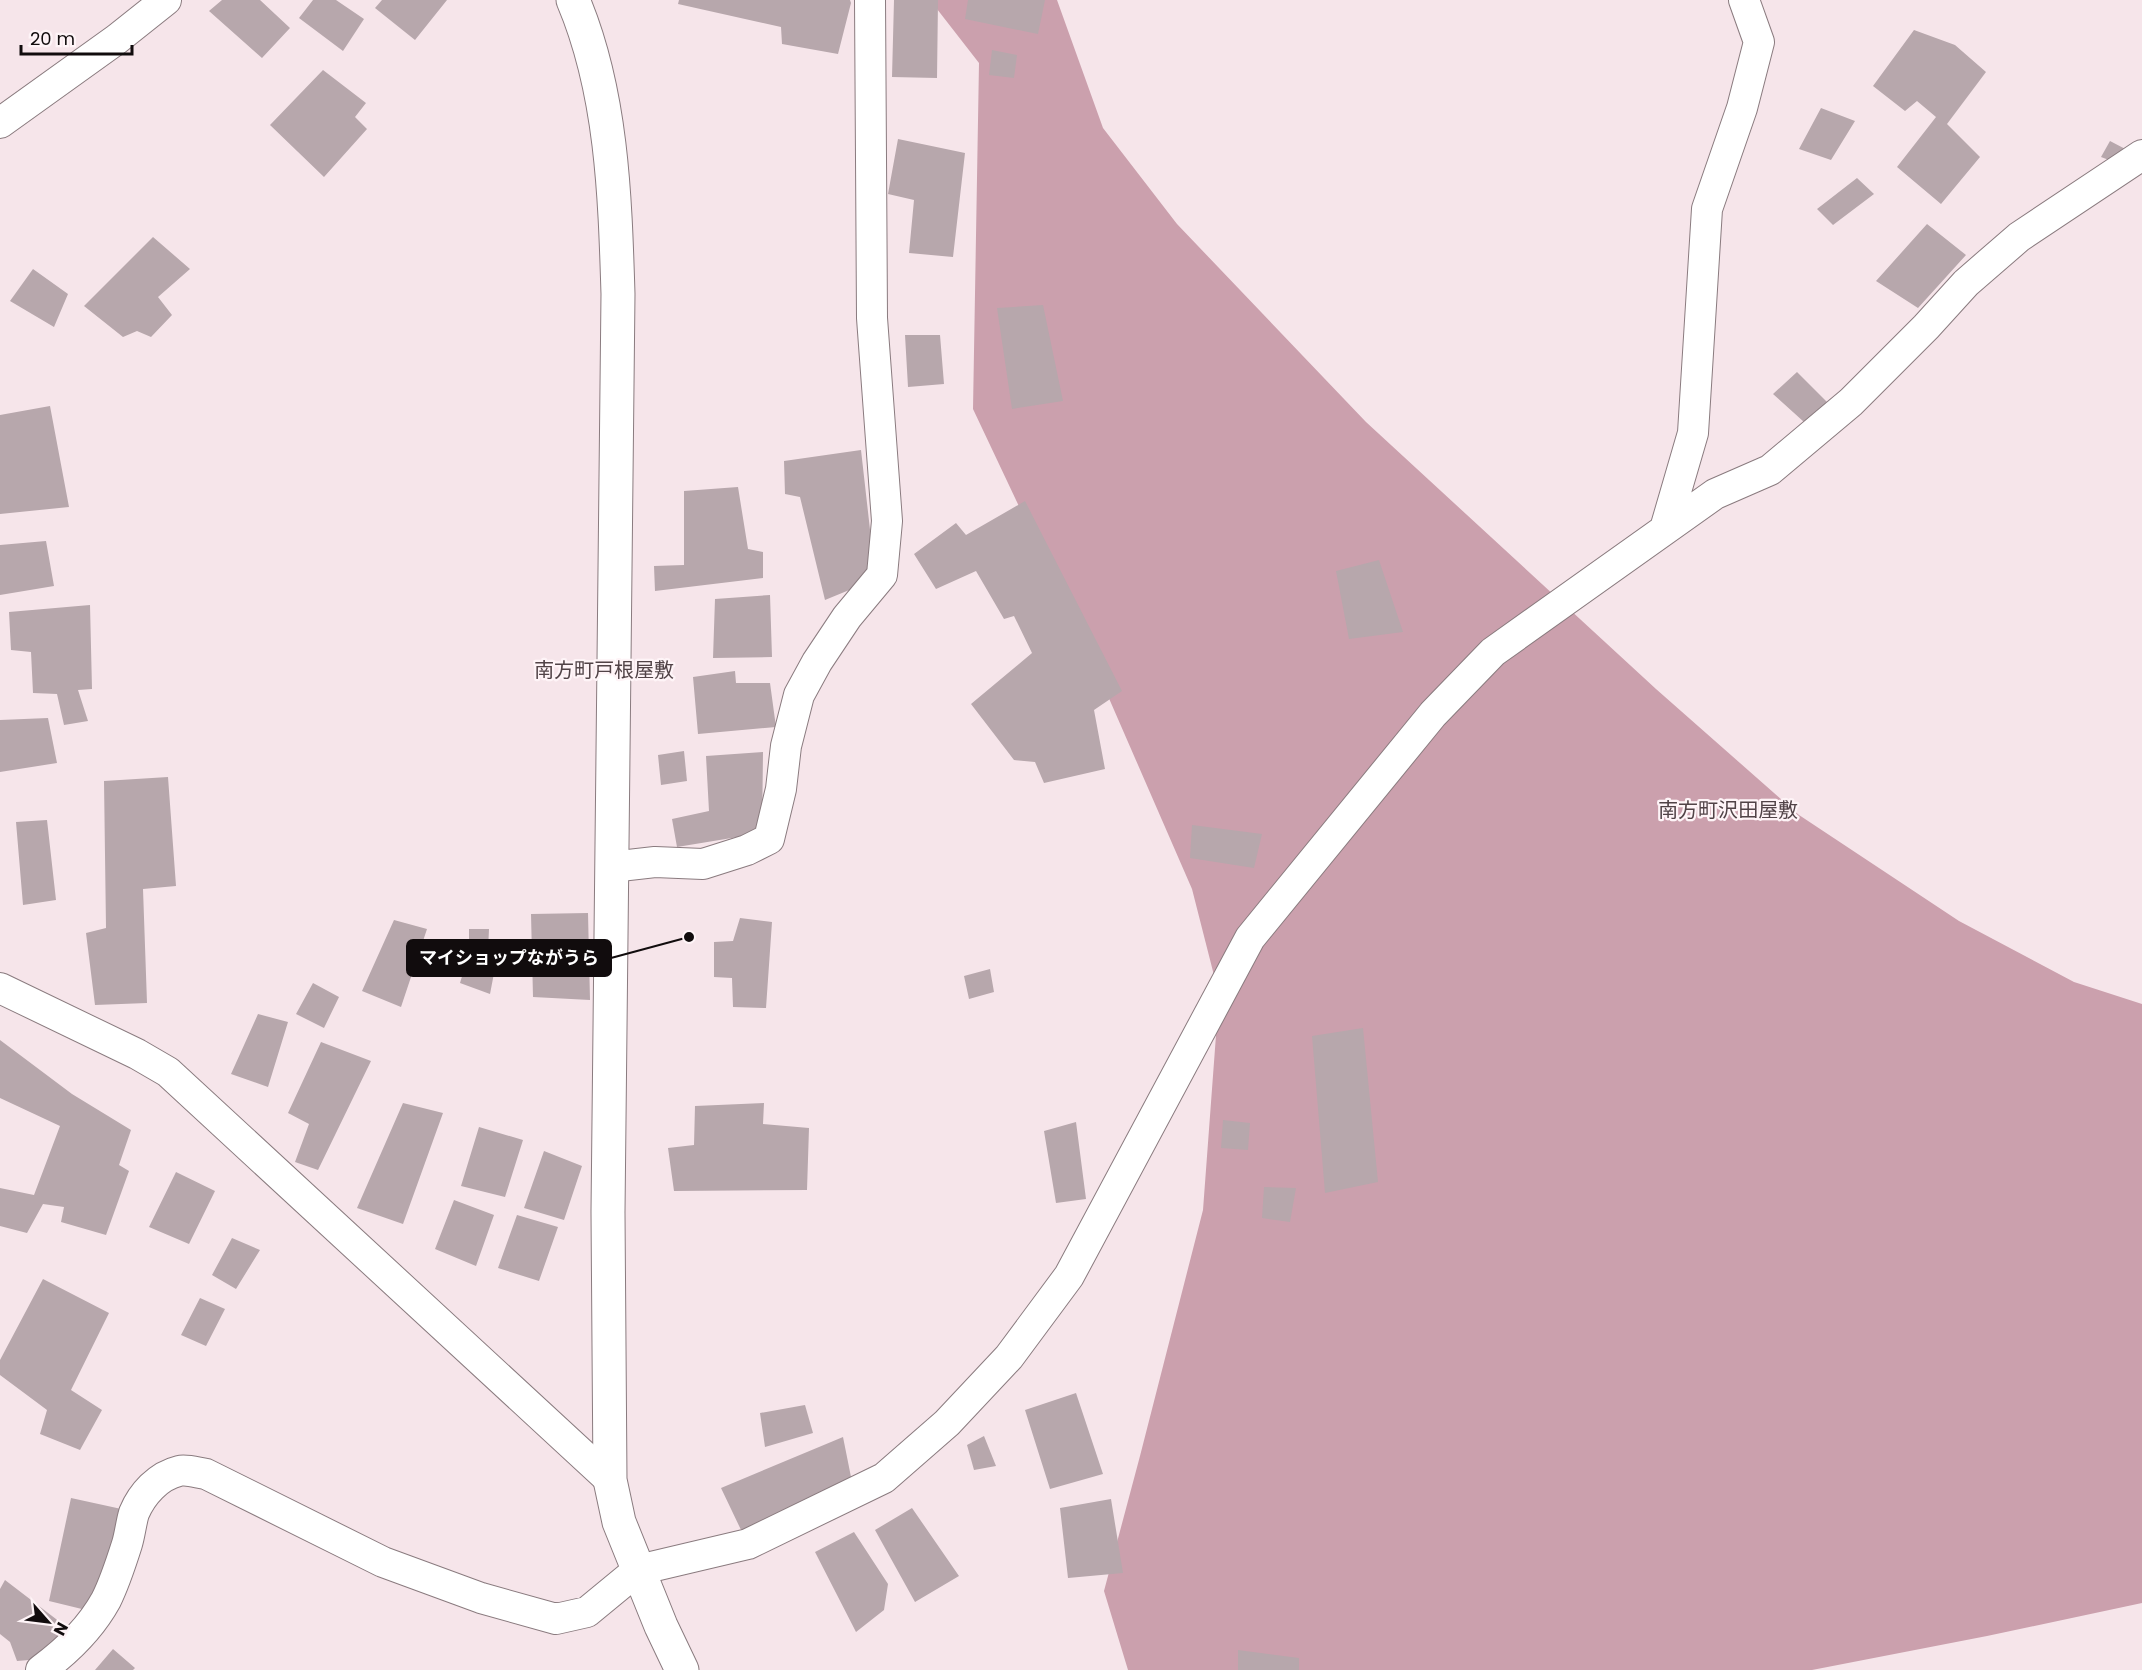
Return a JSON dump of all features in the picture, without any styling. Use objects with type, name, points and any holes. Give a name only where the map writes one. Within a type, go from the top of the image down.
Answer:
[{"type":"street","points":[[0,123],[117,39],[166,0]]},
{"type":"street","points":[[573,0],[597,78],[608,140],[615,211],[618,294],[608,1212],[610,1480],[619,1522],[661,1626],[682,1670]]},
{"type":"street","points":[[611,867],[655,862],[703,864],[747,850],[768,839],[781,789],[786,746],[799,695],[817,662],[847,617],[882,575],[887,521],[872,318],[870,0]]},
{"type":"street","points":[[1665,529],[1693,434],[1707,209],[1742,108],[1759,42],[1744,0]]},
{"type":"street","points":[[41,1670],[62,1655],[87,1629],[105,1601],[120,1569],[134,1515],[142,1498],[152,1485],[181,1470],[206,1474],[383,1562],[481,1598],[556,1619],[588,1612],[638,1570],[748,1544],[884,1478],[947,1423],[1009,1357],[1069,1276],[1250,938],[1433,714],[1493,652],[1715,494],[1770,470],[1851,402],[1926,327],[1966,283],[2019,237],[2142,155]]},
{"type":"street","points":[[0,988],[137,1054],[168,1072],[610,1480]]},
{"type":"shaded area","points":[[930,0],[1057,0],[1103,128],[1177,224],[1366,422],[1656,689],[1799,815],[1959,921],[2074,982],[2142,1004],[2142,1603],[1812,1670],[1128,1670],[1104,1591],[1203,1210],[1219,995],[1192,889],[1101,680],[973,409],[979,63]]},
{"type":"building","points":[[222,0],[260,0],[290,28],[262,58],[209,11]]},
{"type":"building","points":[[313,0],[336,0],[364,19],[343,51],[299,18]]},
{"type":"building","points":[[382,0],[447,0],[415,40],[375,8]]},
{"type":"building","points":[[679,0],[850,0],[851,3],[838,54],[782,44],[781,27],[678,4]]},
{"type":"building","points":[[894,0],[938,0],[937,78],[892,77]]},
{"type":"building","points":[[968,0],[1045,0],[1038,34],[965,19]]},
{"type":"building","points":[[1914,30],[1955,45],[1986,72],[1947,124],[1980,157],[1941,204],[1897,167],[1936,117],[1917,101],[1905,111],[1873,86]]},
{"type":"building","points":[[992,50],[1017,55],[1014,78],[989,75]]},
{"type":"building","points":[[323,70],[366,103],[355,117],[367,129],[324,177],[270,125]]},
{"type":"building","points":[[1821,108],[1855,121],[1831,160],[1799,149]]},
{"type":"building","points":[[898,139],[965,153],[953,257],[909,253],[914,200],[888,194]]},
{"type":"building","points":[[2110,141],[2133,153],[2117,163],[2101,157]]},
{"type":"building","points":[[1857,178],[1874,194],[1833,225],[1817,209]]},
{"type":"building","points":[[1927,224],[1966,255],[1918,308],[1876,281]]},
{"type":"building","points":[[153,237],[190,269],[158,297],[172,315],[151,337],[137,331],[123,337],[84,306]]},
{"type":"building","points":[[33,269],[68,294],[54,327],[10,301]]},
{"type":"building","points":[[1043,305],[1063,401],[1012,409],[997,308]]},
{"type":"building","points":[[905,335],[940,335],[944,384],[908,387]]},
{"type":"building","points":[[1797,372],[1828,403],[1804,422],[1773,394]]},
{"type":"building","points":[[50,406],[69,507],[0,514],[0,415]]},
{"type":"building","points":[[861,450],[874,565],[859,586],[825,600],[800,497],[785,494],[784,461]]},
{"type":"building","points":[[738,487],[748,549],[763,552],[763,578],[655,591],[654,566],[684,565],[684,491]]},
{"type":"building","points":[[1025,501],[1122,691],[1094,710],[1105,769],[1044,783],[1035,762],[1014,760],[971,704],[1032,653],[1014,616],[1004,619],[976,571],[936,589],[914,554],[956,523],[966,535]]},
{"type":"building","points":[[46,541],[54,586],[0,595],[0,545]]},
{"type":"building","points":[[1379,560],[1403,632],[1349,639],[1336,571]]},
{"type":"building","points":[[770,595],[772,657],[713,658],[715,599]]},
{"type":"building","points":[[90,605],[92,689],[78,690],[88,721],[64,725],[57,694],[33,693],[31,652],[11,650],[9,612]]},
{"type":"building","points":[[735,671],[736,683],[770,683],[776,727],[698,734],[693,677]]},
{"type":"building","points":[[48,718],[57,763],[0,772],[0,720]]},
{"type":"building","points":[[684,751],[687,781],[661,785],[658,755]]},
{"type":"building","points":[[763,752],[762,833],[677,847],[672,819],[709,811],[706,756]]},
{"type":"building","points":[[168,777],[176,886],[143,889],[147,1003],[95,1005],[86,933],[106,928],[104,781]]},
{"type":"building","points":[[47,820],[56,900],[23,905],[16,822]]},
{"type":"building","points":[[1192,825],[1262,834],[1254,868],[1190,858]]},
{"type":"building","points":[[588,913],[590,1000],[533,997],[531,914]]},
{"type":"building","points":[[740,918],[772,922],[766,1008],[733,1007],[732,978],[714,977],[714,942],[733,941]]},
{"type":"building","points":[[394,920],[427,929],[401,1007],[362,991]]},
{"type":"building","points":[[469,929],[489,929],[488,951],[469,951]]},
{"type":"building","points":[[467,960],[495,968],[490,994],[460,983]]},
{"type":"building","points":[[990,969],[994,992],[969,999],[964,976]]},
{"type":"building","points":[[313,983],[339,997],[324,1028],[296,1014]]},
{"type":"building","points":[[258,1014],[288,1022],[268,1087],[231,1074]]},
{"type":"building","points":[[1363,1028],[1378,1182],[1325,1193],[1312,1036]]},
{"type":"building","points":[[0,1040],[72,1094],[131,1130],[119,1165],[129,1171],[106,1235],[61,1222],[64,1207],[43,1204],[27,1233],[0,1226],[0,1188],[34,1195],[60,1126],[0,1098]]},
{"type":"building","points":[[321,1042],[371,1061],[318,1170],[295,1162],[309,1124],[288,1113]]},
{"type":"building","points":[[403,1103],[443,1113],[403,1224],[357,1208]]},
{"type":"building","points":[[764,1103],[763,1124],[809,1128],[807,1190],[674,1191],[668,1148],[694,1145],[695,1106]]},
{"type":"building","points":[[1223,1120],[1250,1123],[1248,1150],[1221,1148]]},
{"type":"building","points":[[1076,1122],[1086,1199],[1056,1203],[1044,1131]]},
{"type":"building","points":[[479,1127],[523,1140],[505,1197],[461,1186]]},
{"type":"building","points":[[544,1151],[582,1166],[564,1220],[524,1208]]},
{"type":"building","points":[[176,1172],[215,1191],[189,1244],[149,1227]]},
{"type":"building","points":[[1264,1187],[1296,1188],[1290,1222],[1262,1218]]},
{"type":"building","points":[[454,1200],[494,1215],[476,1266],[435,1249]]},
{"type":"building","points":[[517,1215],[558,1227],[539,1281],[498,1268]]},
{"type":"building","points":[[232,1238],[260,1250],[236,1289],[212,1275]]},
{"type":"building","points":[[43,1279],[109,1313],[71,1390],[102,1410],[80,1450],[40,1434],[47,1410],[0,1375],[0,1360]]},
{"type":"building","points":[[200,1298],[225,1309],[206,1346],[181,1335]]},
{"type":"building","points":[[1076,1393],[1103,1474],[1050,1489],[1025,1410]]},
{"type":"building","points":[[805,1405],[813,1433],[765,1447],[760,1413]]},
{"type":"building","points":[[984,1436],[996,1466],[974,1470],[967,1445]]},
{"type":"building","points":[[843,1437],[851,1477],[742,1532],[721,1488]]},
{"type":"building","points":[[71,1498],[126,1510],[102,1590],[86,1610],[49,1601]]},
{"type":"building","points":[[1111,1499],[1123,1573],[1068,1578],[1060,1508]]},
{"type":"building","points":[[912,1508],[959,1576],[915,1602],[875,1530]]},
{"type":"building","points":[[854,1532],[888,1584],[884,1610],[856,1632],[815,1552]]},
{"type":"building","points":[[5,1580],[69,1629],[41,1659],[17,1661],[10,1642],[0,1634],[0,1589]]},
{"type":"building","points":[[113,1649],[135,1668],[133,1670],[95,1670]]},
{"type":"building","points":[[1238,1650],[1299,1658],[1299,1670],[1238,1670]]},
{"type":"place","name":"マイショップながうら","points":[[689,937]]},
{"type":"district","name":"南方町戸根屋敷","points":[[604,670]]},
{"type":"district","name":"南方町沢田屋敷","points":[[1728,810]]}]
